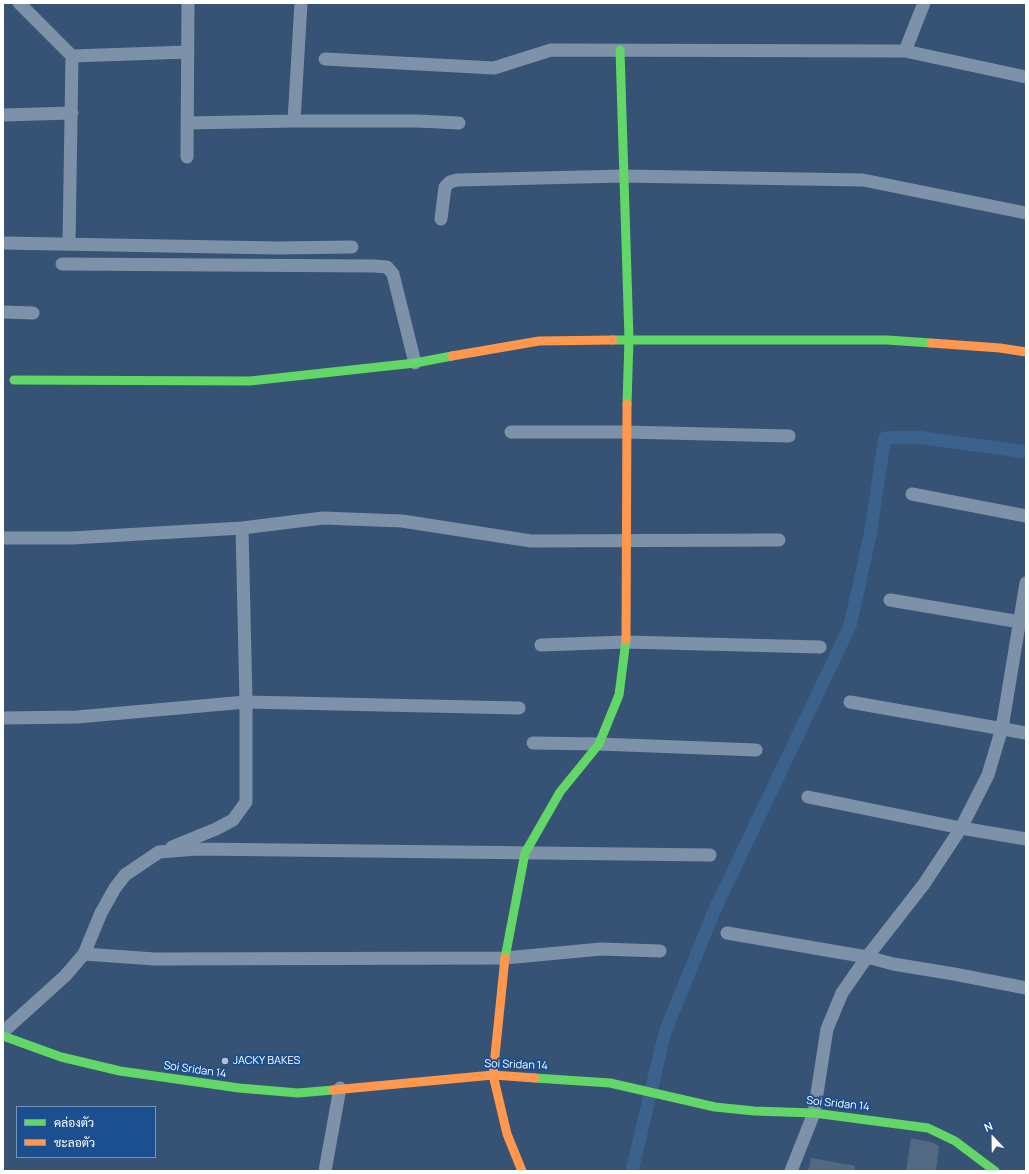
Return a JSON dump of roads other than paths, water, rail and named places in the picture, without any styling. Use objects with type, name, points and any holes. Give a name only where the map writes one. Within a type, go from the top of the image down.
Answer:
[{"type":"street","points":[[19,3],[72,56],[69,244]]},
{"type":"street","points":[[187,157],[188,3]]},
{"type":"street","points":[[294,121],[301,3]]},
{"type":"street","points":[[905,51],[924,3]]},
{"type":"street","points":[[325,59],[494,68],[551,50],[905,51],[1026,77]]},
{"type":"street","points":[[522,1171],[508,1134],[493,1075],[505,958],[525,853],[560,792],[599,744],[619,695],[626,642],[626,432],[629,339],[620,50]]},
{"type":"street","points":[[72,56],[188,52]]},
{"type":"street","points":[[3,115],[72,113]]},
{"type":"street","points":[[187,123],[294,121],[418,121],[459,123]]},
{"type":"street","points":[[441,219],[445,187],[450,182],[457,180],[623,176],[864,180],[1026,213]]},
{"type":"street","points":[[3,243],[277,248],[352,247]]},
{"type":"street","points":[[62,264],[366,266],[387,268],[394,274],[416,363]]},
{"type":"street","points":[[3,312],[33,313]]},
{"type":"street","points":[[14,380],[250,381],[416,363],[539,340],[888,340],[1000,348],[1026,352]]},
{"type":"street","points":[[512,432],[626,432],[789,436]]},
{"type":"street","points":[[912,494],[1026,516]]},
{"type":"street","points":[[3,538],[72,538],[242,528],[323,518],[361,518],[409,522],[531,541],[779,540]]},
{"type":"street","points":[[3,1032],[65,976],[84,954],[100,912],[125,875],[159,852],[216,829],[233,820],[246,802],[246,702],[242,528]]},
{"type":"street","points":[[790,1171],[814,1113],[827,1029],[842,993],[867,957],[924,884],[961,828],[988,775],[1002,728],[1023,623],[1026,583]]},
{"type":"street","points":[[890,600],[1023,623]]},
{"type":"street","points":[[541,645],[626,642],[820,647]]},
{"type":"street","points":[[3,718],[77,717],[246,702],[519,708]]},
{"type":"street","points":[[850,702],[1026,733]]},
{"type":"street","points":[[533,743],[756,750]]},
{"type":"street","points":[[808,797],[961,828],[1026,839]]},
{"type":"street","points":[[159,852],[197,849],[710,855]]},
{"type":"street","points":[[727,933],[867,957],[893,964],[1026,988]]},
{"type":"street","points":[[84,954],[155,959],[505,958],[601,949],[660,951]]},
{"type":"street","name":"Soi Sridan 14","points":[[3,1036],[61,1057],[120,1071],[246,1089],[298,1093],[493,1075],[610,1083],[715,1107],[754,1111],[814,1113],[928,1128],[954,1141],[995,1171]]},
{"type":"street","points":[[325,1171],[340,1088]]},
{"type":"waterway","points":[[632,1171],[665,1032],[715,909],[850,626],[870,535],[885,438],[917,437],[1026,452]]},
{"type":"place","name":"JACKY BAKES","points":[[225,1061]]}]
